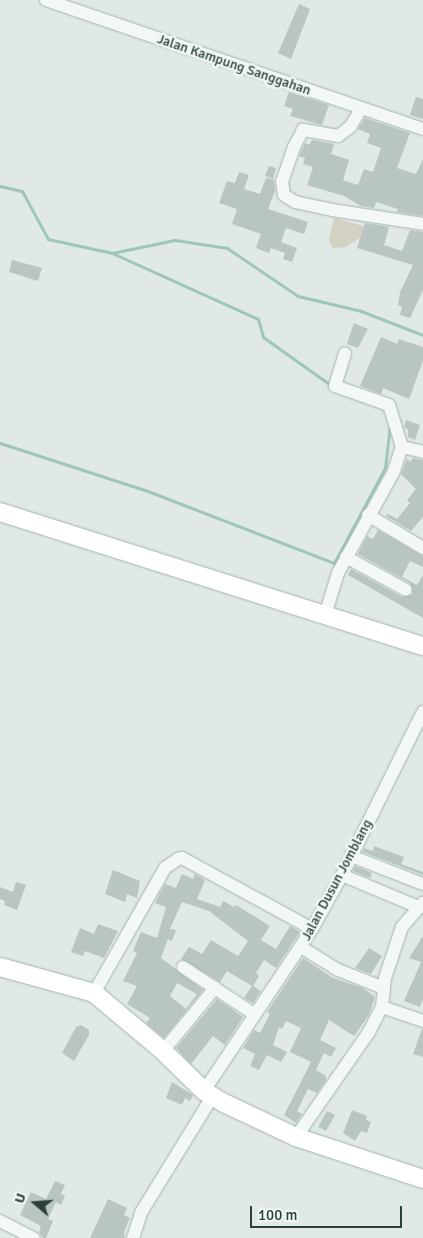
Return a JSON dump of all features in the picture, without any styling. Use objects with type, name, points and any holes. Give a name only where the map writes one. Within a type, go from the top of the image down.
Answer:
[{"type":"street","name":"Jalan Kampung Sanggahan","points":[[47,0],[423,129]]},
{"type":"street","points":[[361,109],[350,127],[338,136],[304,130],[284,174],[284,195],[295,202],[332,210],[423,224]]},
{"type":"street","points":[[325,615],[346,557],[394,470],[402,447],[389,404],[335,386],[345,353]]},
{"type":"street","points":[[402,447],[423,452]]},
{"type":"street","points":[[0,512],[423,646]]},
{"type":"street","points":[[368,516],[423,548]]},
{"type":"street","points":[[346,557],[406,590]]},
{"type":"street","name":"Jalan Dusun Jomblang","points":[[133,1238],[142,1211],[254,1014],[301,948],[342,875],[423,712]]},
{"type":"street","points":[[351,856],[423,884]]},
{"type":"street","points":[[94,993],[166,868],[178,859],[182,858],[312,929]]},
{"type":"street","points":[[296,1137],[369,1032],[382,1007],[384,988],[402,927],[421,905],[342,875]]},
{"type":"street","points":[[301,948],[338,970],[384,988]]},
{"type":"street","points":[[0,967],[94,993],[163,1051],[208,1094],[296,1137],[423,1179]]},
{"type":"street","points":[[182,967],[254,1014]]},
{"type":"street","points":[[163,1051],[215,988]]},
{"type":"street","points":[[382,1007],[423,1021]]},
{"type":"street","points":[[0,1221],[34,1238]]},
{"type":"shaded area","points":[[334,218],[374,229],[346,247],[333,248],[329,240]]},
{"type":"building","points":[[299,4],[310,9],[291,59],[278,53]]},
{"type":"building","points":[[289,92],[329,105],[322,125],[290,116],[293,109],[284,106]]},
{"type":"building","points":[[416,97],[423,99],[423,119],[410,115]]},
{"type":"building","points":[[365,118],[410,133],[397,168],[416,174],[423,159],[423,216],[397,212],[398,209],[376,202],[374,208],[361,206],[344,196],[307,185],[313,167],[303,164],[305,158],[299,156],[305,143],[309,145],[312,140],[334,144],[331,154],[349,160],[343,180],[358,185],[364,169],[373,172],[381,148],[367,143],[370,134],[358,129]]},
{"type":"building","points":[[269,166],[276,168],[273,179],[265,176]]},
{"type":"building","points":[[239,172],[249,175],[244,189],[260,194],[266,178],[274,180],[275,191],[268,209],[308,222],[304,234],[286,228],[281,242],[297,248],[292,262],[283,259],[285,253],[271,248],[269,253],[256,248],[261,234],[232,224],[237,209],[219,203],[227,181],[235,183]]},
{"type":"building","points":[[365,223],[389,227],[384,245],[402,251],[410,230],[423,232],[423,290],[410,318],[400,315],[402,307],[398,305],[400,292],[413,265],[357,248]]},
{"type":"building","points":[[12,260],[42,268],[38,281],[9,272]]},
{"type":"building","points":[[354,323],[368,329],[358,348],[347,344]]},
{"type":"building","points":[[381,337],[397,344],[399,339],[423,347],[423,361],[409,399],[383,388],[381,394],[360,386]]},
{"type":"building","points":[[406,420],[420,425],[415,440],[408,437],[408,430],[404,427]]},
{"type":"building","points":[[412,458],[423,460],[423,517],[411,531],[386,516],[388,514],[397,519],[410,503],[407,500],[416,489],[401,474],[407,459],[411,462]]},
{"type":"building","points":[[378,530],[423,556],[423,567],[410,561],[402,577],[417,585],[423,575],[423,618],[348,575],[351,569],[402,597],[413,594],[410,583],[358,554],[367,536],[373,539]]},
{"type":"building","points":[[374,846],[404,857],[401,864],[423,872],[423,875],[363,852],[364,848],[373,851]]},
{"type":"building","points":[[355,866],[372,873],[370,878],[353,871]]},
{"type":"building","points":[[113,870],[140,881],[137,898],[127,894],[125,902],[105,894]]},
{"type":"building","points":[[182,874],[193,879],[195,874],[205,880],[197,899],[220,907],[223,901],[234,907],[236,905],[270,926],[261,940],[276,949],[290,926],[300,932],[276,968],[264,960],[256,973],[259,976],[253,986],[261,991],[253,1003],[244,998],[252,986],[227,971],[220,982],[181,959],[189,947],[202,954],[211,940],[238,956],[248,941],[209,911],[182,902],[170,929],[176,930],[172,941],[168,939],[161,958],[203,990],[164,1038],[146,1023],[150,1018],[127,1004],[137,986],[123,981],[137,953],[133,951],[141,932],[157,938],[166,907],[155,903],[165,884],[176,888]],"holes":[[[177,983],[197,994],[186,1009],[170,996]]]},
{"type":"building","points":[[16,882],[26,885],[17,910],[4,905],[5,901],[0,899],[0,887],[13,892]]},
{"type":"building","points":[[98,924],[118,931],[104,958],[85,951],[83,956],[71,952],[80,928],[94,934]]},
{"type":"building","points":[[423,936],[423,999],[420,1007],[404,1001],[421,962],[409,958]]},
{"type":"building","points":[[369,948],[382,956],[371,974],[355,968]]},
{"type":"building","points":[[303,958],[333,978],[363,988],[375,997],[369,1015],[354,1036],[329,1020],[320,1040],[336,1048],[331,1057],[324,1053],[316,1070],[326,1076],[326,1080],[317,1093],[308,1089],[297,1111],[302,1114],[296,1123],[284,1115],[311,1062],[290,1052],[301,1028],[286,1021],[282,1029],[279,1027],[273,1045],[287,1052],[281,1062],[267,1055],[259,1070],[250,1066],[255,1054],[243,1048],[254,1030],[260,1033],[270,1014],[267,1012]]},
{"type":"building","points":[[217,999],[243,1017],[225,1045],[213,1036],[191,1064],[176,1048]]},
{"type":"building","points":[[81,1025],[89,1030],[89,1035],[74,1061],[62,1053],[76,1027]]},
{"type":"building","points":[[423,1029],[423,1057],[413,1054]]},
{"type":"building","points":[[172,1082],[193,1095],[190,1101],[185,1098],[182,1105],[166,1098]]},
{"type":"building","points":[[352,1110],[367,1116],[366,1120],[371,1122],[367,1133],[361,1131],[355,1141],[343,1133]]},
{"type":"building","points":[[327,1111],[335,1115],[326,1131],[318,1127]]},
{"type":"building","points":[[55,1181],[65,1185],[61,1194],[65,1196],[61,1205],[56,1202],[48,1219],[53,1221],[46,1238],[43,1238],[39,1232],[41,1226],[20,1215],[31,1192],[46,1199]]},
{"type":"building","points":[[108,1199],[127,1208],[124,1215],[130,1218],[124,1232],[125,1238],[90,1238]]},
{"type":"waterway","points":[[0,186],[22,191],[48,239],[112,253],[175,240],[227,248],[298,296],[361,311],[423,335]]},
{"type":"waterway","points":[[112,253],[258,319],[263,337],[332,386]]},
{"type":"waterway","points":[[0,443],[145,490],[334,563],[385,468],[390,425]]}]
